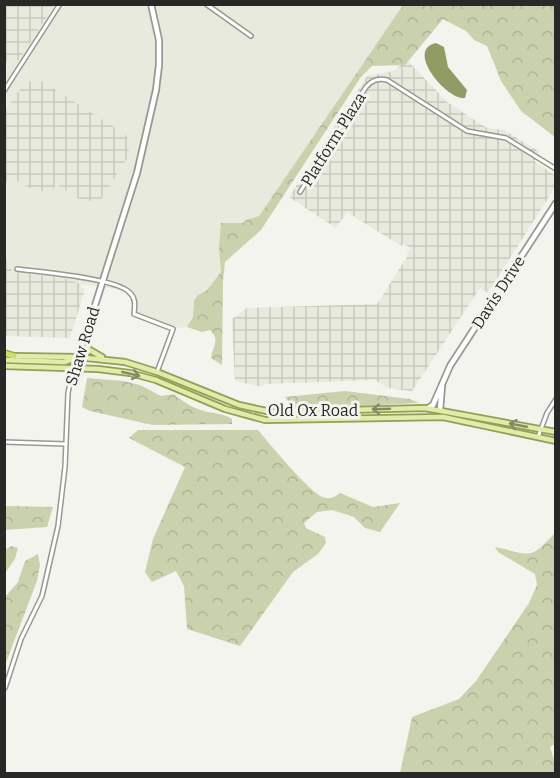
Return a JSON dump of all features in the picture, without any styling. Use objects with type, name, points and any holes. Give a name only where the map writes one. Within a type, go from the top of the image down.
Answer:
[{"type":"highway","points":[[4,356],[14,356]]},
{"type":"main road","name":"Shaw Road","points":[[73,368],[87,331],[136,173],[156,90],[159,40],[150,4]]},
{"type":"main road","name":"Davis Drive","points":[[426,409],[433,405],[450,366],[555,203]]},
{"type":"main road","points":[[87,331],[89,350],[110,360]]},
{"type":"main road","points":[[4,356],[64,362],[77,357]]},
{"type":"main road","name":"Old Ox Road","points":[[14,356],[110,360],[157,372],[239,405],[271,412],[426,409],[555,432]]},
{"type":"main road","name":"Old Ox Road","points":[[4,366],[107,370],[142,376],[225,409],[265,420],[429,417],[476,423],[555,441]]},
{"type":"main road","name":"Davis Drive","points":[[440,411],[442,383]]},
{"type":"main road","points":[[429,417],[440,411]]},
{"type":"street","points":[[4,91],[60,4]]},
{"type":"street","points":[[206,4],[252,36]]},
{"type":"street","name":"Platform Plaza","points":[[300,192],[366,87],[372,81],[379,79],[387,80],[467,131],[506,138],[555,169]]},
{"type":"street","points":[[17,269],[78,276],[129,292],[135,302],[134,314],[173,329],[157,372]]},
{"type":"street","name":"Shaw Road","points":[[5,688],[21,639],[42,596],[60,509],[68,393],[73,368]]},
{"type":"street","points":[[538,436],[539,429],[555,399]]},
{"type":"street","points":[[4,442],[66,444]]},
{"type":"shaded area","points":[[4,5],[403,5],[259,216],[243,223],[224,223],[221,272],[207,290],[198,295],[194,301],[193,318],[187,327],[177,328],[133,311],[130,297],[122,290],[90,285],[5,279]]},
{"type":"shaded area","points":[[4,5],[54,5],[19,60],[5,63]]},
{"type":"shaded area","points":[[436,43],[444,47],[448,67],[467,90],[465,98],[449,92],[432,74],[425,55],[427,47]]},
{"type":"shaded area","points":[[406,59],[447,102],[487,128],[504,130],[540,152],[534,161],[555,175],[555,187],[488,293],[480,288],[412,391],[388,388],[375,380],[264,384],[262,387],[235,381],[232,319],[247,308],[377,304],[408,255],[411,248],[403,244],[401,246],[347,212],[336,228],[289,197],[367,76],[394,71]]},
{"type":"shaded area","points":[[40,80],[125,134],[131,143],[128,157],[101,199],[84,202],[56,184],[51,194],[38,190],[37,192],[10,177],[5,185],[5,111],[18,92],[30,81]]},
{"type":"shaded area","points":[[5,260],[12,261],[11,271],[67,279],[80,284],[81,288],[85,289],[70,338],[5,336]]},
{"type":"green space","points":[[403,5],[555,5],[555,137],[521,111],[501,81],[487,46],[474,40],[466,31],[443,19],[405,65],[372,66],[361,77],[261,230],[225,262],[222,365],[211,358],[215,337],[210,330],[202,332],[187,327],[193,317],[194,301],[198,295],[207,290],[221,272],[219,247],[221,223],[243,223],[259,216]]},
{"type":"green space","points":[[87,378],[140,385],[161,396],[174,394],[196,408],[229,417],[232,419],[232,424],[153,425],[90,411],[82,407]]},
{"type":"green space","points":[[345,391],[410,399],[419,403],[295,409],[285,397]]},
{"type":"green space","points":[[138,430],[258,430],[317,494],[332,498],[340,493],[373,507],[400,503],[380,532],[365,528],[354,517],[332,510],[317,512],[304,523],[306,528],[325,537],[326,543],[318,554],[293,572],[240,646],[187,629],[184,586],[176,571],[152,582],[145,572],[153,539],[185,467],[129,438]]},
{"type":"green space","points":[[5,506],[53,507],[47,527],[5,530]]},
{"type":"green space","points":[[555,533],[556,743],[550,747],[555,763],[555,773],[400,773],[412,717],[459,699],[476,681],[529,603],[537,585],[535,574],[498,552],[495,547],[528,554],[534,552]]},
{"type":"green space","points":[[11,546],[18,548],[15,559],[5,573],[5,550]]},
{"type":"green space","points":[[38,554],[40,565],[37,581],[5,665],[5,597],[18,582],[25,561]]}]
